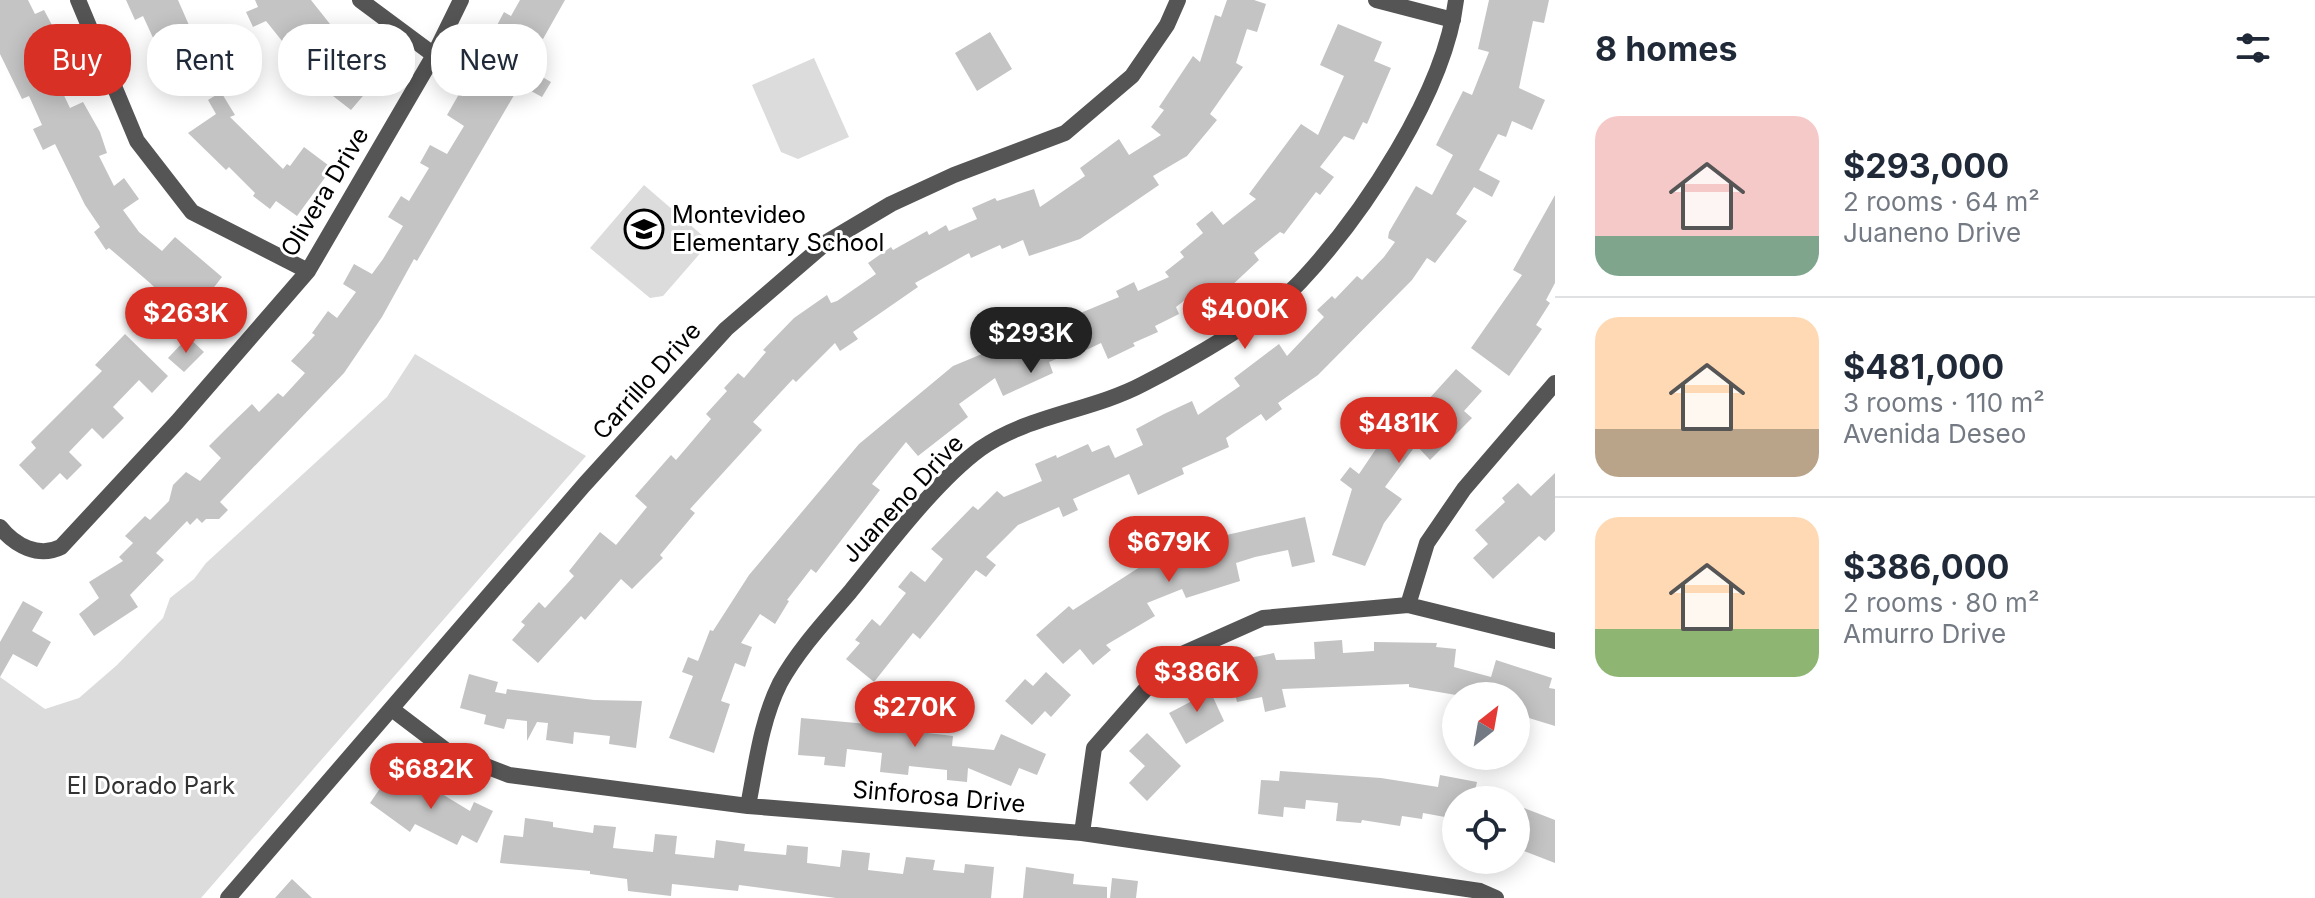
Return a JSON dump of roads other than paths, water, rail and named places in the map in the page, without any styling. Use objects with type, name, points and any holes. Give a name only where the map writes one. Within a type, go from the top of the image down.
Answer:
[{"type":"street","points":[[78,0],[137,141],[192,212],[308,271]]},
{"type":"street","points":[[360,0],[431,53]]},
{"type":"street","name":"Olivera Drive","points":[[449,24],[461,0]]},
{"type":"street","name":"Carrillo Drive","points":[[228,898],[584,485],[726,329],[827,242],[891,204],[954,175],[1065,133],[1132,76],[1167,25],[1178,0]]},
{"type":"street","points":[[1376,0],[1453,20]]},
{"type":"street","name":"Juaneno Drive","points":[[748,806],[762,732],[780,683],[889,544],[955,472],[980,449],[1010,432],[1141,386],[1240,328],[1299,284],[1381,179],[1417,117],[1453,20],[1456,0]]},
{"type":"street","name":"Olivera Drive","points":[[0,527],[34,552],[51,552],[61,547],[83,526],[308,271],[431,60]]},
{"type":"street","points":[[1408,605],[1427,543],[1464,489],[1555,383]]},
{"type":"street","points":[[1082,833],[1094,748],[1173,658],[1263,618],[1408,605],[1555,641]]},
{"type":"street","name":"Sinforosa Drive","points":[[393,710],[447,751],[509,775],[748,806],[1082,833],[1480,891],[1496,898]]},
{"type":"place","name":"Montevideo Elementary School","points":[[644,229]]},
{"type":"park label","name":"El Dorado Park","points":[[151,786]]}]
